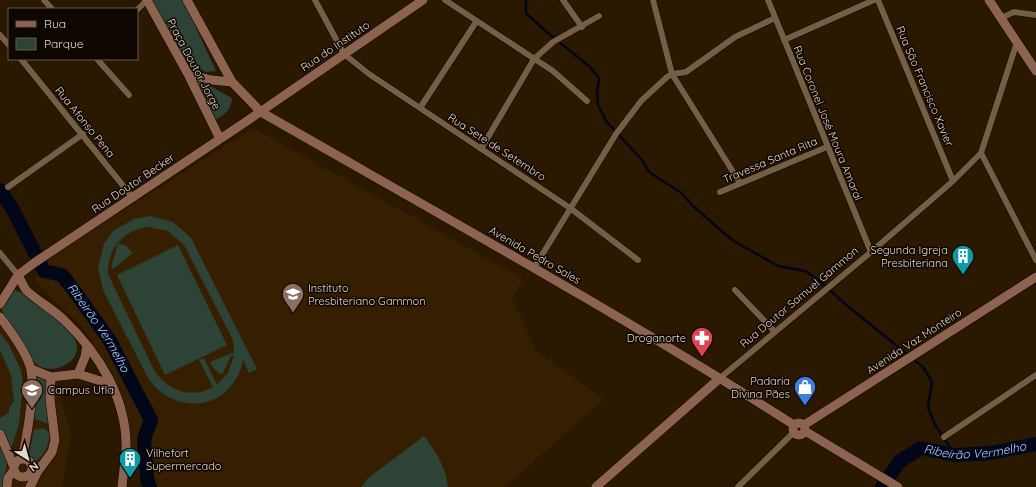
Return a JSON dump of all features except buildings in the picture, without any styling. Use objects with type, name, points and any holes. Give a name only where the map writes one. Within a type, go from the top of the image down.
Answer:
[{"type":"main road","name":"Praça Doutor Jorge","points":[[147,0],[188,74],[220,139]]},
{"type":"main road","name":"Avenida Pedro Sales","points":[[188,0],[232,82],[261,112],[534,268],[720,378],[794,429]]},
{"type":"main road","name":"Rua do Instituto","points":[[261,112],[423,0]]},
{"type":"main road","points":[[989,0],[1036,71]]},
{"type":"main road","points":[[188,74],[212,80],[232,82]]},
{"type":"main road","name":"Rua Doutor Becker","points":[[1,301],[18,275],[34,263],[261,112]]},
{"type":"main road","points":[[18,275],[26,290],[62,318],[87,345],[99,362],[113,387],[124,427],[126,450],[122,487]]},
{"type":"main road","name":"Avenida Vaz Monteiro","points":[[804,428],[1036,277]]},
{"type":"main road","points":[[9,288],[26,290]]},
{"type":"main road","points":[[0,317],[12,333],[31,369],[28,420],[22,459]]},
{"type":"main road","points":[[78,374],[86,357],[87,345]]},
{"type":"main road","points":[[31,369],[51,377],[78,374],[104,382],[113,387]]},
{"type":"main road","points":[[31,480],[52,452],[55,440],[50,399],[51,377]]},
{"type":"main road","name":"Rua Doutor Samuel Gammon","points":[[596,487],[720,378]]},
{"type":"main road","points":[[794,429],[799,435],[804,428],[898,487]]},
{"type":"main road","points":[[0,434],[14,469],[21,478],[31,480]]},
{"type":"main road","points":[[6,487],[8,478],[18,460],[26,459],[32,465],[31,480]]},
{"type":"street","points":[[44,0],[51,8]]},
{"type":"street","points":[[138,9],[147,0]]},
{"type":"street","points":[[315,0],[344,54]]},
{"type":"street","points":[[445,0],[476,22],[553,71],[587,101]]},
{"type":"street","points":[[563,0],[582,27]]},
{"type":"street","points":[[653,0],[672,74],[740,182]]},
{"type":"street","name":"Rua Coronel José Moura Amaral","points":[[768,0],[871,252]]},
{"type":"street","points":[[784,40],[874,0]]},
{"type":"street","name":"Rua São Francisco Xavier","points":[[878,0],[953,181]]},
{"type":"street","points":[[1000,18],[1014,12],[1036,15]]},
{"type":"street","points":[[481,149],[534,60],[554,42],[599,16]]},
{"type":"street","points":[[534,268],[570,208],[629,116],[655,87],[672,74],[686,72],[735,37],[775,18]]},
{"type":"street","points":[[420,108],[476,22]]},
{"type":"street","points":[[0,35],[8,44]]},
{"type":"street","name":"Rua Doutor Samuel Gammon","points":[[720,378],[871,252],[953,181],[981,153],[1017,42]]},
{"type":"street","name":"Rua Sete de Setembro","points":[[344,54],[369,74],[570,208],[638,260]]},
{"type":"street","name":"Rua Afonso Pena","points":[[23,60],[133,198]]},
{"type":"street","points":[[98,60],[129,94]]},
{"type":"street","points":[[8,187],[83,134]]},
{"type":"street","name":"Travessa Santa Rita","points":[[720,192],[740,182],[827,147]]},
{"type":"street","points":[[981,153],[1036,260]]},
{"type":"street","points":[[0,253],[18,275]]},
{"type":"street","points":[[735,290],[775,332]]},
{"type":"street","points":[[944,437],[1036,375]]},
{"type":"street","points":[[738,487],[794,429]]},
{"type":"shaded area","name":"Instituto Presbiteriano Gammon","points":[[253,128],[524,279],[512,299],[536,351],[604,399],[505,487],[142,487],[132,459],[129,425],[110,375],[84,329],[35,282],[38,265]]},
{"type":"shaded area","name":"Campus Ufla","points":[[0,321],[57,385],[71,434],[62,487],[0,487]]},
{"type":"green space","points":[[151,0],[183,0],[216,71],[206,72],[186,61]]},
{"type":"green space","points":[[195,78],[232,98],[230,106],[222,116],[215,120]]},
{"type":"green space","points":[[150,216],[173,222],[191,238],[257,369],[249,373],[243,359],[240,371],[233,384],[220,396],[209,401],[186,403],[174,400],[154,386],[147,376],[103,290],[98,267],[104,244],[113,231],[134,219]],"holes":[[[148,227],[168,231],[184,245],[233,340],[234,353],[210,362],[215,370],[222,375],[231,356],[234,355],[228,373],[217,385],[204,358],[199,360],[213,387],[196,393],[188,393],[173,388],[159,377],[154,370],[108,274],[110,257],[118,242],[124,237],[131,232]]]},
{"type":"green space","points":[[118,243],[126,246],[133,253],[113,269],[111,267]]},
{"type":"green space","points":[[178,245],[227,345],[165,375],[117,275]]},
{"type":"green space","points":[[14,290],[23,293],[32,299],[64,325],[71,333],[76,342],[77,349],[72,360],[53,369],[39,366],[30,357],[18,334],[1,309],[0,304]]},
{"type":"green space","points":[[0,333],[9,345],[21,370],[23,384],[19,424],[13,443],[9,449],[3,487],[0,487],[0,418],[9,413],[9,408],[14,401],[11,375],[0,350]]},
{"type":"green space","points":[[35,374],[48,378],[46,403],[49,424],[32,418]]},
{"type":"green space","points":[[44,428],[50,433],[49,442],[44,453],[35,462],[29,454],[34,430]]},
{"type":"green space","points":[[424,436],[440,460],[448,487],[361,487],[368,478]]},
{"type":"waterway","points":[[526,0],[526,13],[549,34],[590,67],[599,78],[597,93],[598,105],[606,121],[642,160],[649,172],[680,192],[693,206],[732,240],[778,266],[805,271],[819,280],[844,303],[909,356]]},
{"type":"waterway","name":"Ribeirão Vermelho","points":[[0,190],[12,208],[44,271],[62,275],[110,341],[151,420],[144,439],[147,479],[150,487]]},
{"type":"waterway","points":[[913,359],[923,367],[932,382],[928,407],[935,425],[955,455]]},
{"type":"waterway","name":"Ribeirão Vermelho","points":[[882,487],[900,461],[921,448],[955,455],[991,453],[1036,444]]},
{"type":"place","name":"Segunda Igreja Presbiteriana","points":[[963,276]]},
{"type":"place","name":"Instituto Presbiteriano Gammon","points":[[293,314]]},
{"type":"place","name":"Droganorte","points":[[702,358]]},
{"type":"place","name":"Padaria Divina Pães","points":[[805,406]]},
{"type":"place","name":"Campus Ufla","points":[[32,410]]},
{"type":"place","name":"Vilhefort Supermercado","points":[[130,478]]}]
